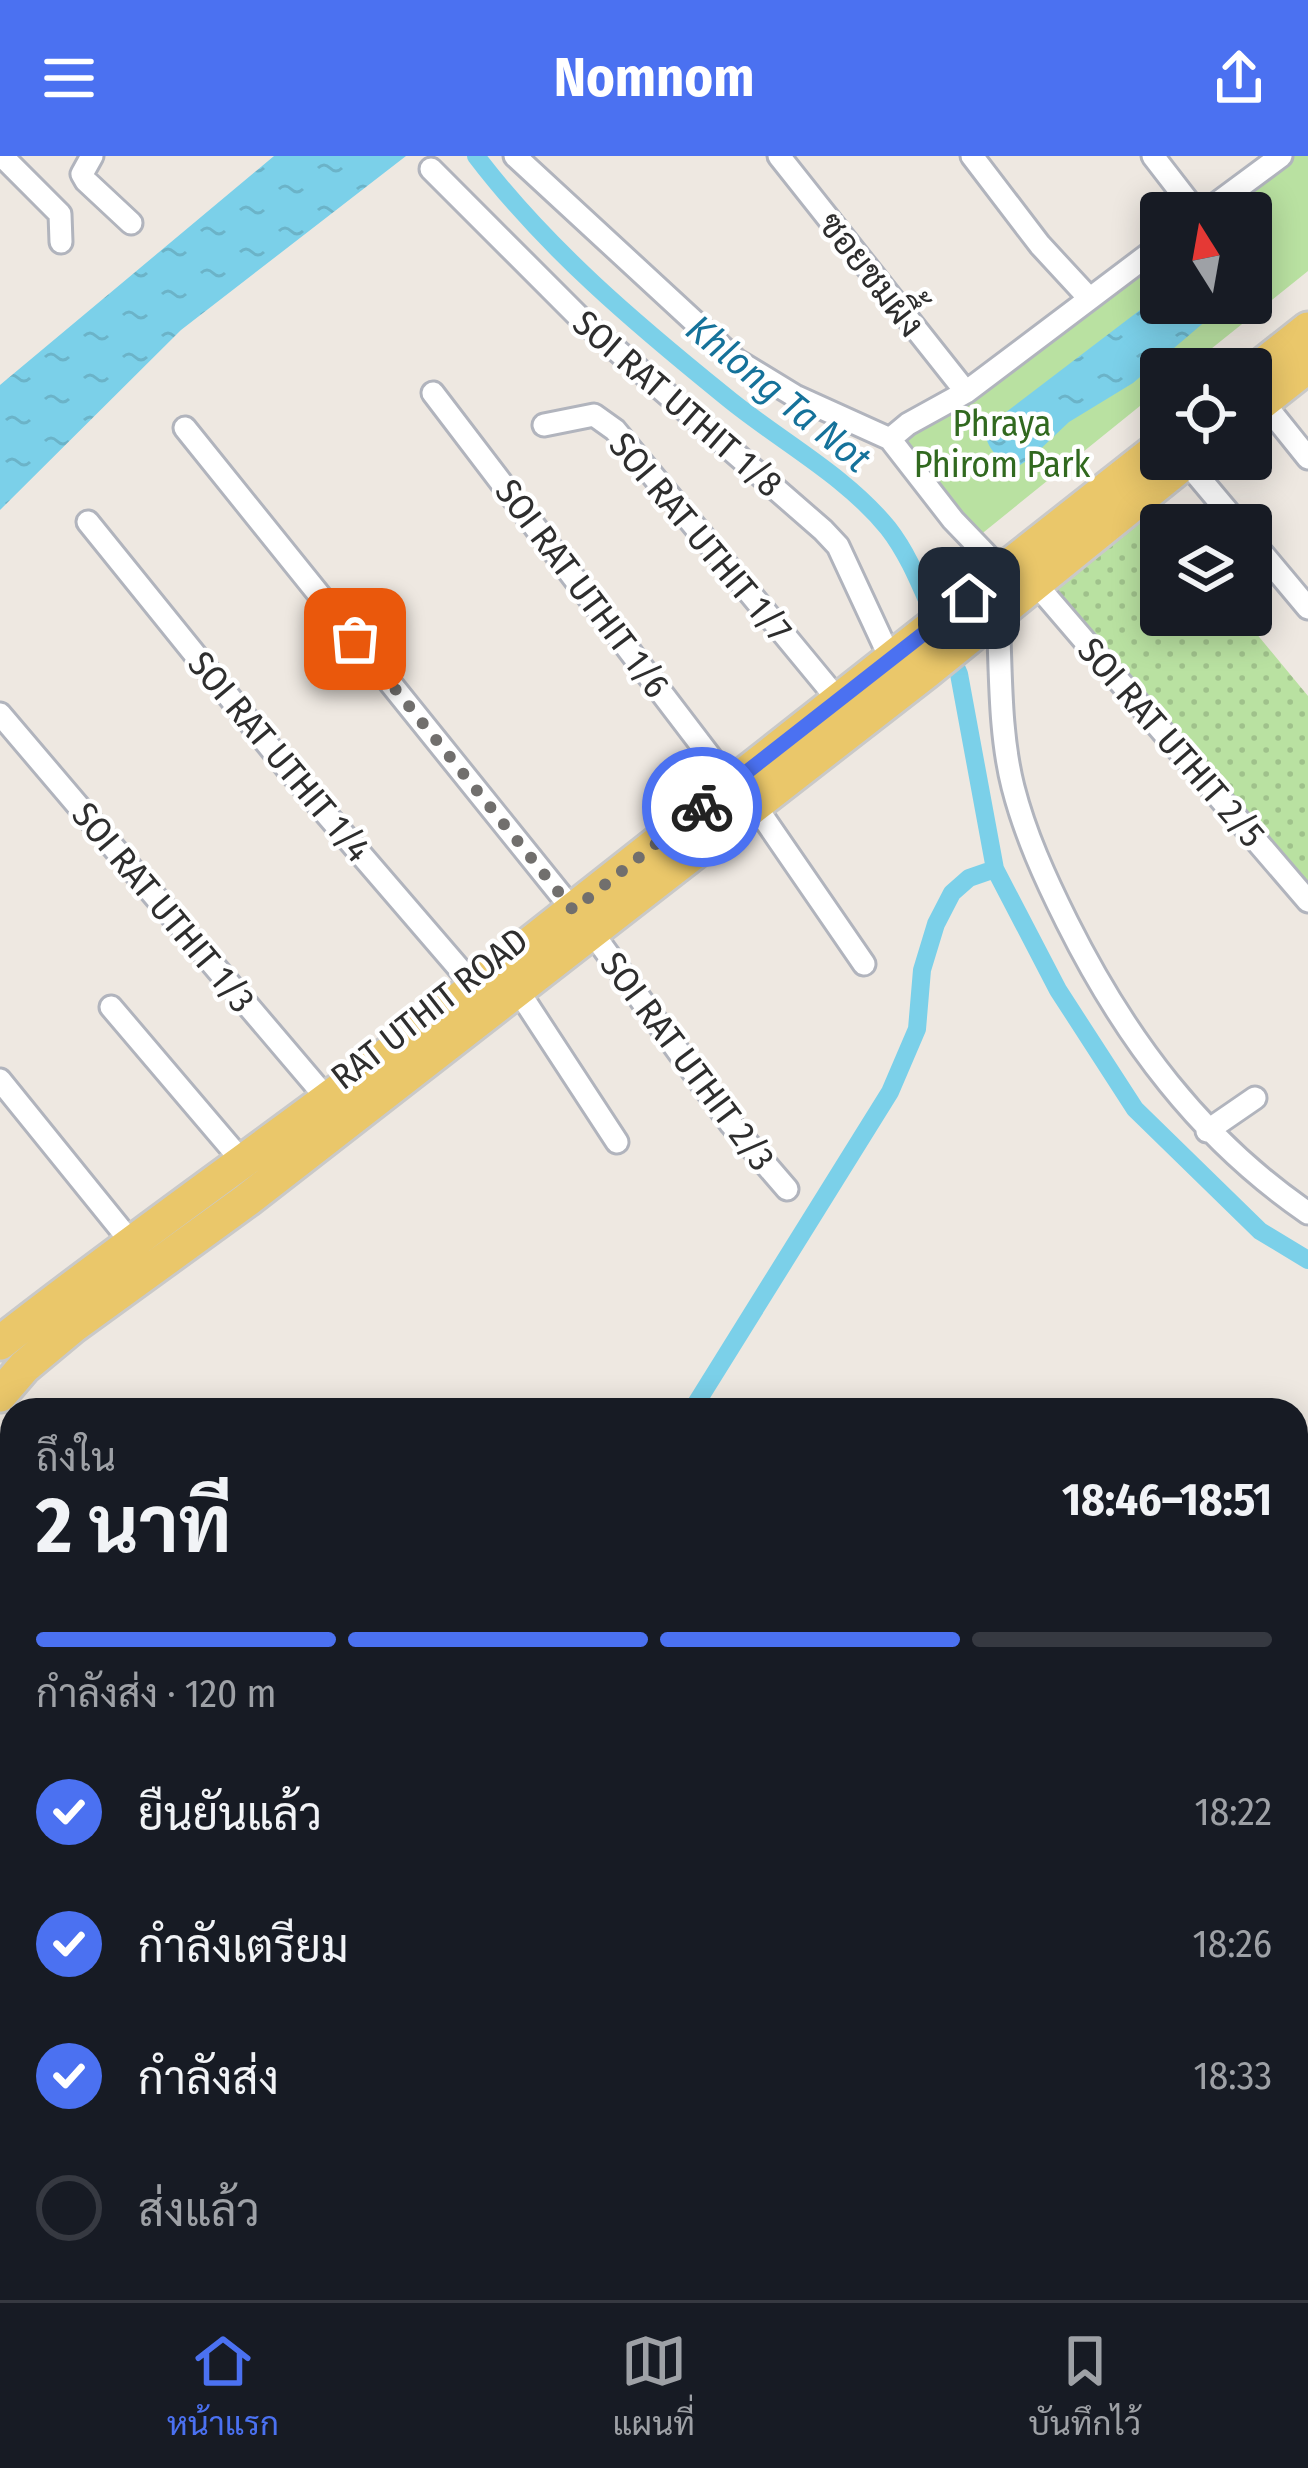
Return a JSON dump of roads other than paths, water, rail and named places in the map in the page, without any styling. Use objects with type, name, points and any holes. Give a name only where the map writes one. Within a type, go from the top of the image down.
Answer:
[{"type":"main road","points":[[1272,375],[1308,329]]},
{"type":"main road","points":[[1272,386],[1308,366]]},
{"type":"main road","name":"RAT UTHIT ROAD","points":[[743,794],[839,701],[984,612],[1019,578],[1148,480]]},
{"type":"main road","name":"RAT UTHIT ROAD","points":[[0,1343],[475,987],[582,921],[909,658]]},
{"type":"main road","name":"RAT UTHIT ROAD","points":[[0,1395],[24,1367],[72,1328],[517,989],[582,921]]},
{"type":"street","points":[[2,156],[60,214],[61,242]]},
{"type":"street","points":[[92,156],[82,174],[86,181],[131,223]]},
{"type":"street","points":[[514,156],[736,360],[795,396],[890,440],[908,424],[966,392],[1140,260]]},
{"type":"street","name":"ซอยชมผึ้ง","points":[[779,156],[966,392]]},
{"type":"street","points":[[972,156],[1040,245],[1088,298]]},
{"type":"street","points":[[1153,156],[1183,192]]},
{"type":"street","points":[[1230,192],[1281,156]]},
{"type":"street","name":"SOI RAT UTHIT 1/8","points":[[431,169],[583,321],[838,546],[909,658]]},
{"type":"street","name":"SOI RAT UTHIT 1/6","points":[[433,393],[743,794],[864,964]]},
{"type":"street","name":"SOI RAT UTHIT 1/7","points":[[544,425],[593,415],[616,430],[839,701]]},
{"type":"street","points":[[1272,416],[1308,458]]},
{"type":"street","name":"SOI RAT UTHIT 2/3","points":[[185,428],[582,921],[740,1136],[787,1189]]},
{"type":"street","name":"SOI RAT UTHIT 2/5","points":[[890,440],[953,520],[1019,578],[1308,901]]},
{"type":"street","points":[[1200,480],[1221,504]]},
{"type":"street","name":"SOI RAT UTHIT 1/4","points":[[88,522],[290,772],[475,987]]},
{"type":"street","points":[[1272,565],[1308,608]]},
{"type":"street","points":[[984,612],[1012,784],[1038,864],[1092,973],[1146,1058],[1207,1131],[1268,1186],[1308,1213]]},
{"type":"street","name":"SOI RAT UTHIT 1/3","points":[[0,714],[328,1100]]},
{"type":"street","points":[[517,989],[616,1142]]},
{"type":"street","points":[[111,1006],[242,1161]]},
{"type":"street","points":[[0,1080],[131,1242]]},
{"type":"street","points":[[1207,1131],[1255,1099]]},
{"type":"water","points":[[274,156],[406,156],[181,330],[0,510],[0,385]]},
{"type":"water","points":[[1140,310],[1140,324],[1202,324],[1174,348],[1140,348],[1140,377],[1069,422],[1017,467],[994,453],[984,429]]},
{"type":"waterway","name":"Khlong Ta Not","points":[[476,156],[532,222],[626,313],[871,509],[903,550],[938,625]]},
{"type":"waterway","name":"Khlong Ta Not","points":[[949,651],[959,674],[995,869],[1058,990],[1135,1109],[1260,1231],[1308,1260]]},
{"type":"waterway","name":"Khlong Ta Not","points":[[699,1398],[890,1092],[917,1029],[922,970],[936,924],[952,893],[969,878],[995,869]]},
{"type":"park label","name":"Phraya Phirom Park","points":[[1002,444]]}]
